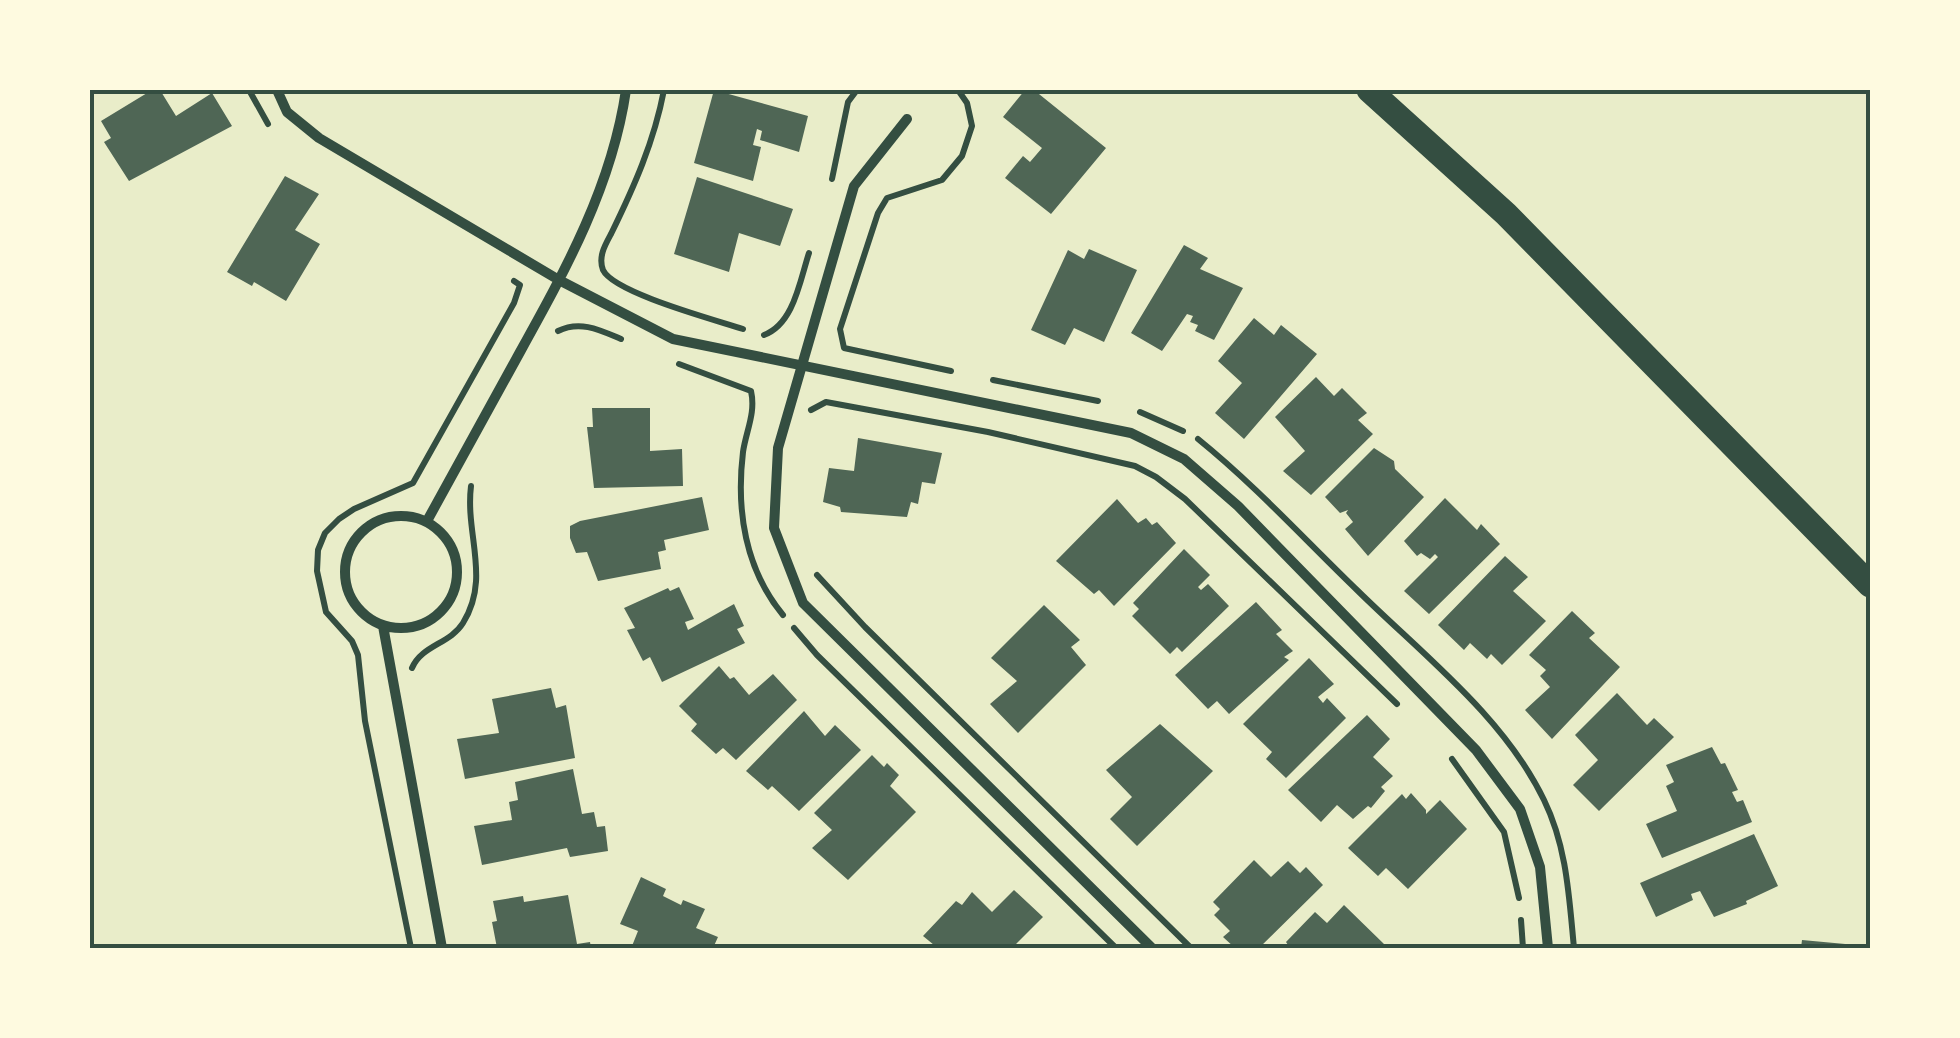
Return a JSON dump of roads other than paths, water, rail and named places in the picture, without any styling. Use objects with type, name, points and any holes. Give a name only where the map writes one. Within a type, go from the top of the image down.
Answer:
[{"type":"main road","points":[[1369,90],[1506,214],[1870,585]]},
{"type":"street","points":[[277,90],[287,112],[319,138],[559,280],[673,339],[1130,433],[1184,459],[1238,506],[1476,750],[1520,810],[1540,867],[1548,948]]},
{"type":"street","points":[[427,521],[559,280],[595,206],[622,119],[626,90]]},
{"type":"street","points":[[907,120],[854,186],[778,448],[774,528],[803,603],[1152,948]]},
{"type":"street","points":[[390,516],[427,521],[442,532],[458,566],[450,602],[421,625],[384,626],[354,604],[346,587],[344,568],[349,550],[358,534],[390,516]]},
{"type":"street","points":[[384,626],[442,948]]}]
